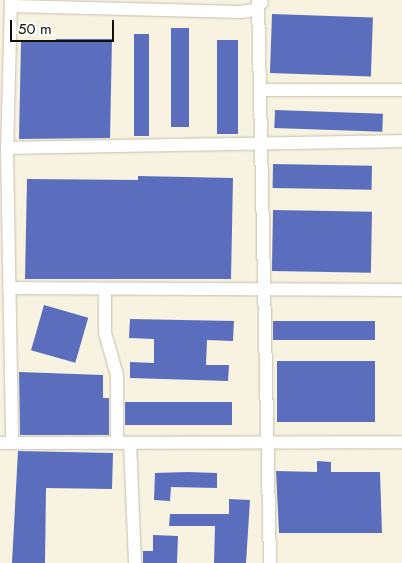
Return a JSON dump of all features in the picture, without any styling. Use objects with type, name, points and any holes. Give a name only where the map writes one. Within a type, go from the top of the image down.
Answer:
[{"type":"street","points":[[270,563],[268,441],[264,289],[262,144],[260,90],[260,3],[241,12],[171,6],[11,3],[7,148],[6,443],[268,441],[402,442]]},
{"type":"street","points":[[260,90],[402,90]]},
{"type":"street","points":[[7,148],[402,141]]},
{"type":"street","points":[[8,288],[105,290],[402,290]]},
{"type":"street","points":[[105,290],[105,333],[117,375],[135,563]]},
{"type":"building","points":[[272,14],[373,18],[371,76],[270,73]]},
{"type":"building","points":[[171,28],[189,28],[189,127],[171,127]]},
{"type":"building","points":[[134,34],[149,34],[149,136],[134,136]]},
{"type":"building","points":[[56,39],[112,39],[110,138],[19,139],[21,42],[55,42]]},
{"type":"building","points":[[217,40],[238,40],[238,134],[217,134]]},
{"type":"building","points":[[275,110],[383,114],[382,132],[274,128]]},
{"type":"building","points":[[273,164],[372,166],[372,190],[273,188]]},
{"type":"building","points":[[138,176],[233,178],[231,279],[25,279],[27,179],[138,180]]},
{"type":"building","points":[[273,210],[372,212],[371,273],[272,271]]},
{"type":"building","points":[[44,305],[88,318],[75,363],[31,350]]},
{"type":"building","points":[[130,319],[234,321],[233,341],[207,340],[206,365],[229,365],[228,381],[130,378],[130,362],[154,363],[154,339],[129,338]]},
{"type":"building","points":[[273,321],[375,321],[375,340],[273,340]]},
{"type":"building","points":[[277,361],[375,361],[375,422],[277,422]]},
{"type":"building","points":[[19,372],[103,375],[103,398],[109,398],[109,435],[20,435]]},
{"type":"building","points":[[125,402],[232,402],[232,425],[125,425]]},
{"type":"building","points":[[18,451],[113,453],[112,489],[46,488],[45,563],[12,563]]},
{"type":"building","points":[[317,461],[331,462],[331,472],[380,472],[382,533],[279,533],[276,471],[317,472]]},
{"type":"building","points":[[155,473],[217,473],[217,488],[171,487],[170,501],[154,500]]},
{"type":"building","points":[[229,499],[250,500],[246,563],[214,563],[215,526],[169,526],[170,514],[229,514]]},
{"type":"building","points":[[153,535],[178,536],[177,563],[143,563],[143,551],[153,551]]}]
